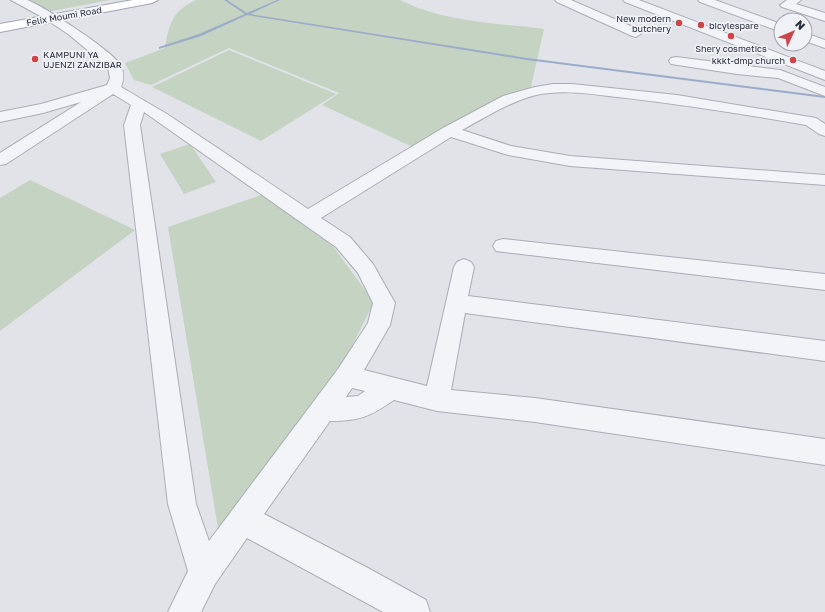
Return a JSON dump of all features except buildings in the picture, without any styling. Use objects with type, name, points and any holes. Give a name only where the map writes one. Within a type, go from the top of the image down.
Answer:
[{"type":"main road","name":"Felix Moumi Road","points":[[0,28],[129,0]]},
{"type":"main road","name":"Felix Moumi Road","points":[[0,24],[152,0]]},
{"type":"street","points":[[0,160],[113,88],[117,78],[114,65],[50,17],[17,0]]},
{"type":"street","points":[[561,0],[636,33]]},
{"type":"street","points":[[630,0],[825,76]]},
{"type":"street","points":[[704,0],[773,25]]},
{"type":"street","points":[[801,0],[825,7]]},
{"type":"street","points":[[786,2],[825,17]]},
{"type":"street","points":[[813,40],[825,44]]},
{"type":"street","points":[[676,61],[736,70],[780,74],[825,92]]},
{"type":"street","points":[[0,117],[43,108],[113,88],[162,117],[309,217],[343,242],[366,269],[384,303],[379,325],[347,376],[244,520],[204,573],[184,612]]},
{"type":"street","points":[[309,217],[449,132],[508,100],[535,91],[554,88],[686,100],[815,116],[825,131]]},
{"type":"street","points":[[139,103],[132,125],[182,504],[204,573]]},
{"type":"street","points":[[0,106],[43,108]]},
{"type":"street","points":[[449,132],[508,150],[570,161],[825,180]]},
{"type":"street","points":[[503,246],[824,285]]},
{"type":"street","points":[[437,400],[442,362],[464,267]]},
{"type":"street","points":[[456,303],[825,351]]},
{"type":"street","points":[[347,376],[437,400],[535,410],[825,452]]},
{"type":"street","points":[[323,409],[350,409],[364,406],[390,388]]},
{"type":"street","points":[[244,520],[355,578],[414,612]]},
{"type":"green space","points":[[21,0],[110,0],[47,12]]},
{"type":"green space","points":[[196,0],[400,0],[434,13],[452,17],[544,29],[530,91],[415,148],[322,105],[339,93],[229,48],[151,85],[134,80],[125,63],[165,48],[168,32],[173,19],[188,4]]},
{"type":"green space","points":[[229,50],[336,94],[261,141],[152,87]]},
{"type":"green space","points":[[190,144],[216,182],[184,194],[160,154]]},
{"type":"green space","points":[[30,180],[135,230],[0,331],[0,198]]},
{"type":"green space","points":[[261,195],[332,245],[374,302],[336,378],[219,534],[168,227]]},
{"type":"waterway","points":[[225,0],[247,14]]},
{"type":"waterway","points":[[247,14],[279,0]]},
{"type":"waterway","points":[[160,48],[200,35],[247,14]]},
{"type":"waterway","points":[[247,14],[527,59],[825,97]]},
{"type":"place","name":"New modern butchery","points":[[679,23]]},
{"type":"place","name":"bicylespare","points":[[701,25]]},
{"type":"place","name":"Shery cosmetics","points":[[731,36]]},
{"type":"place","name":"KAMPUNI YA UJENZI ZANZIBAR","points":[[35,59]]},
{"type":"place","name":"kkkt-dmp church","points":[[793,60]]}]
